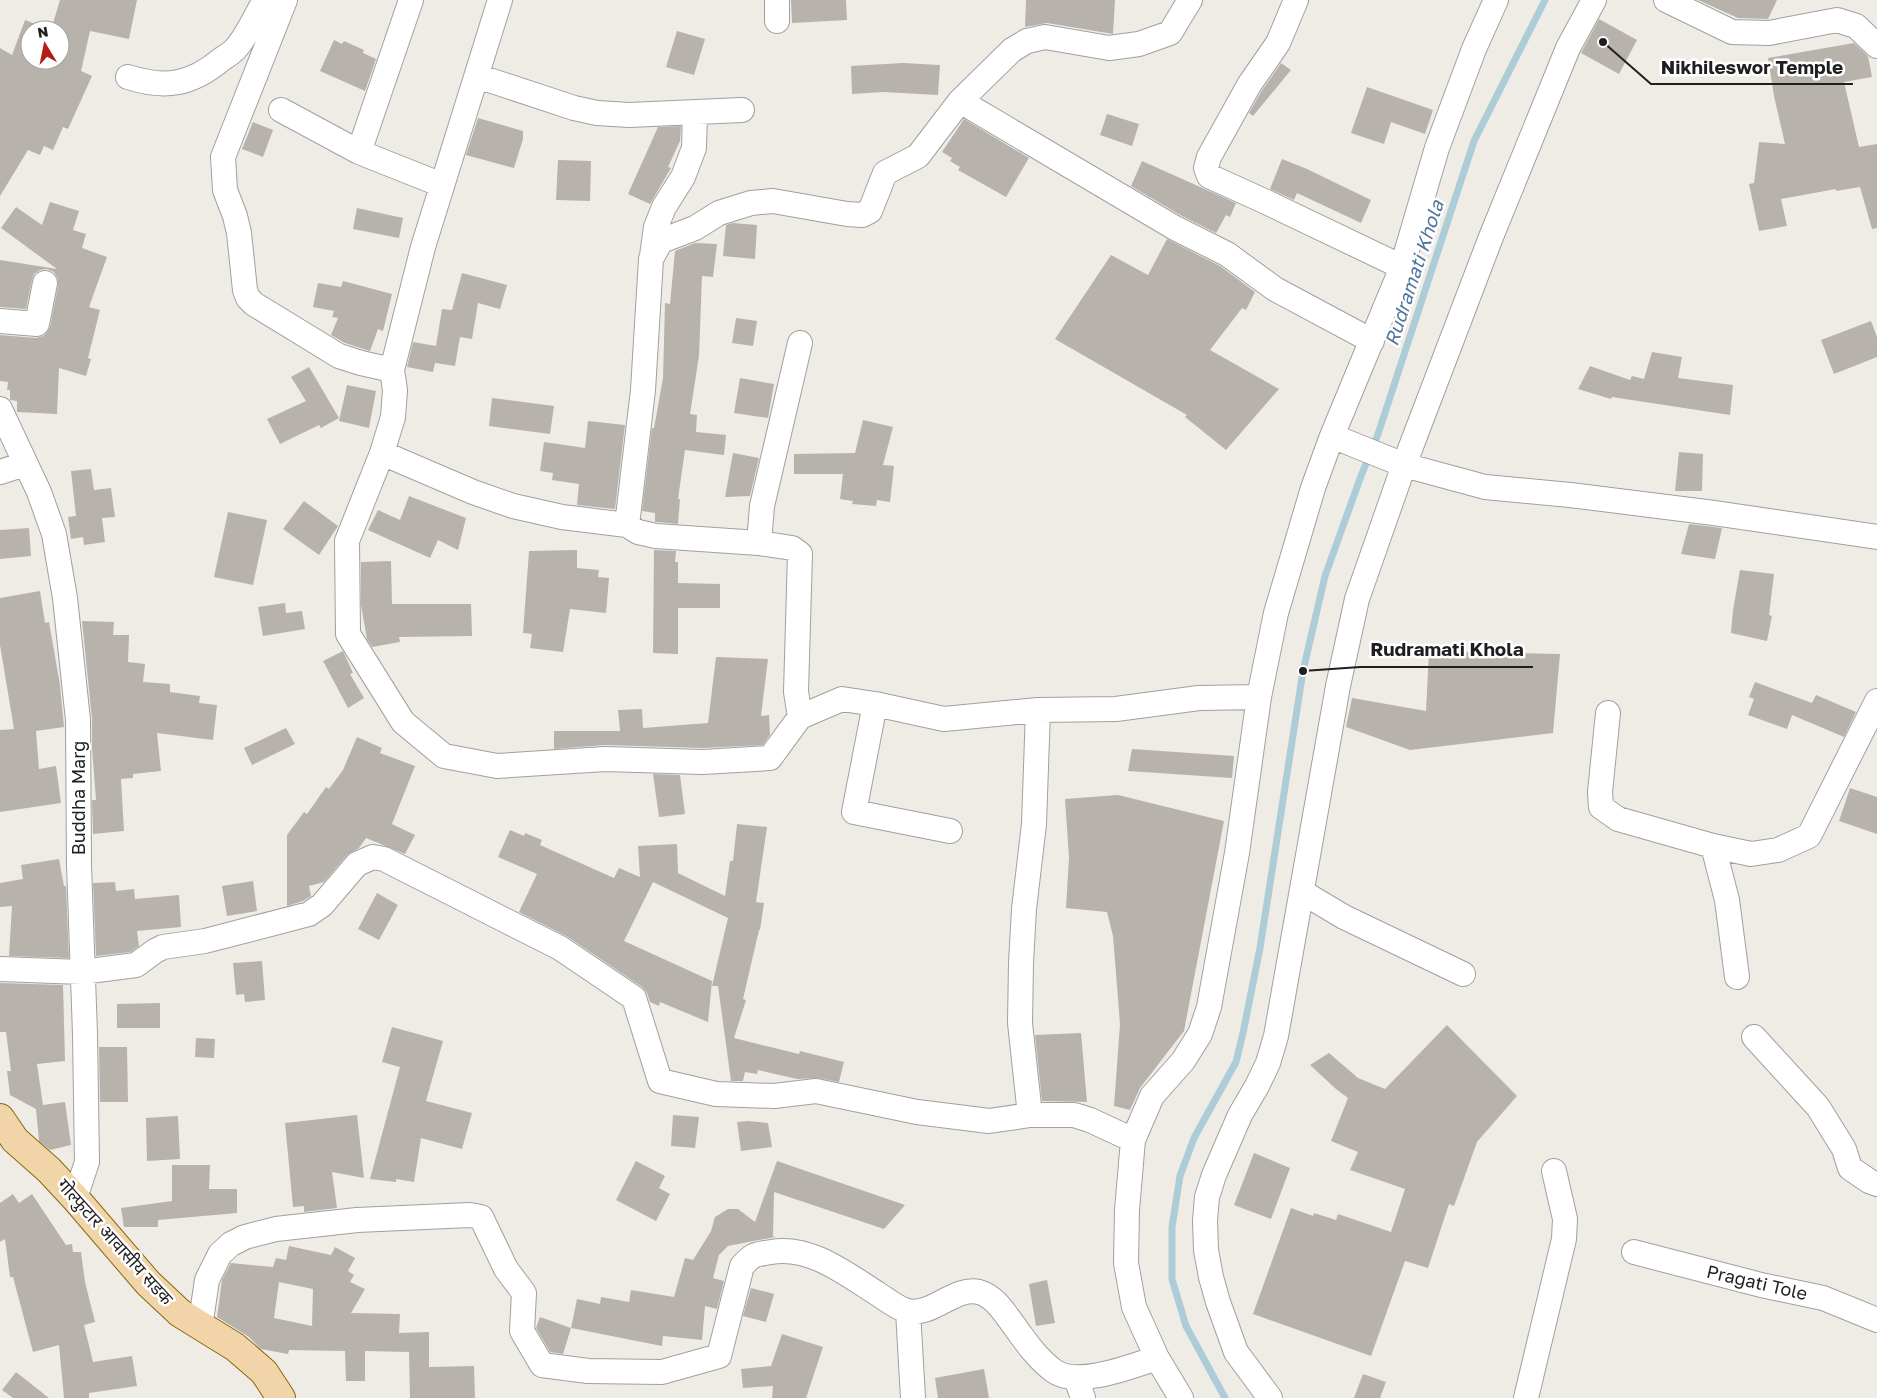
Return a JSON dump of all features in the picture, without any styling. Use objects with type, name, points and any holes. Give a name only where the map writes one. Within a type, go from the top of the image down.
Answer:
[{"type":"main road","name":"गोल्फुटार आवासीय सडक","points":[[0,1118],[15,1140],[49,1170],[76,1198],[148,1283],[180,1313],[235,1347],[264,1372],[281,1398]]},
{"type":"street","points":[[128,77],[146,83],[158,84],[196,78],[237,47],[265,0]]},
{"type":"street","points":[[285,0],[223,158],[225,190],[239,233],[245,290],[248,298],[254,304],[339,356],[392,370]]},
{"type":"street","points":[[359,152],[411,0]]},
{"type":"street","points":[[500,0],[423,247],[392,370],[395,390],[393,417],[382,453],[347,540],[348,634],[403,722],[444,756],[497,766],[605,759],[703,762],[770,758],[800,717],[842,699],[944,719],[1038,710],[1116,708],[1199,698],[1259,697]]},
{"type":"street","points":[[651,259],[662,242],[695,228],[719,213],[751,203],[773,201],[847,214],[862,214],[870,211],[885,174],[918,156],[960,101],[1012,50],[1027,41],[1045,38],[1109,48],[1139,44],[1170,33],[1190,0]]},
{"type":"street","points":[[1296,0],[1278,43],[1249,86],[1210,156],[1206,168],[1209,176],[1402,268]]},
{"type":"street","points":[[1181,1398],[1157,1358],[1134,1307],[1126,1263],[1127,1210],[1133,1140],[1152,1096],[1183,1061],[1200,1034],[1209,1007],[1237,853],[1259,697],[1276,613],[1313,488],[1341,440],[1372,341],[1402,268],[1437,148],[1474,49],[1496,0]]},
{"type":"street","points":[[1270,1398],[1236,1352],[1218,1302],[1206,1250],[1205,1221],[1207,1197],[1214,1174],[1240,1115],[1258,1086],[1268,1063],[1276,1036],[1338,686],[1357,599],[1396,462],[1568,48],[1594,0]]},
{"type":"street","points":[[1666,0],[1732,32],[1769,33],[1837,20],[1856,26],[1877,46]]},
{"type":"street","points":[[477,76],[574,108],[597,113],[629,115],[742,110]]},
{"type":"street","points":[[960,101],[1176,228],[1227,254],[1275,289],[1372,341]]},
{"type":"street","points":[[281,110],[359,152],[442,185]]},
{"type":"street","points":[[627,525],[642,390],[651,259],[656,227],[664,207],[683,177],[694,148],[695,112]]},
{"type":"street","points":[[0,321],[37,324],[45,283]]},
{"type":"street","points":[[759,543],[762,506],[800,343]]},
{"type":"street","name":"Buddha Marg","points":[[0,409],[39,492],[54,534],[65,598],[78,720],[82,972],[88,1162],[76,1198]]},
{"type":"street","points":[[1341,440],[1396,462],[1484,487],[1714,513],[1877,536]]},
{"type":"street","points":[[382,453],[473,492],[513,506],[562,517],[627,525],[638,532],[656,536],[759,543],[792,548],[800,554],[796,692],[800,717]]},
{"type":"street","points":[[0,472],[25,464]]},
{"type":"street","points":[[1608,713],[1600,792],[1601,807],[1618,818],[1713,846],[1751,854],[1778,850],[1809,836],[1877,701]]},
{"type":"street","points":[[875,704],[854,812],[950,830]]},
{"type":"street","points":[[1030,1115],[1020,1023],[1021,963],[1024,910],[1034,824],[1038,710]]},
{"type":"street","points":[[1713,846],[1727,900],[1737,976]]},
{"type":"street","points":[[0,969],[82,972],[136,965],[163,947],[205,941],[309,914],[322,905],[357,864],[373,857],[384,859],[560,948],[634,998],[660,1082],[716,1094],[774,1096],[816,1091],[917,1112],[989,1121],[1030,1115],[1074,1115],[1090,1120],[1133,1140]]},
{"type":"street","points":[[1302,892],[1344,917],[1463,974]]},
{"type":"street","points":[[1754,1037],[1818,1107],[1844,1148],[1850,1168],[1877,1184]]},
{"type":"street","points":[[1526,1398],[1564,1239],[1565,1219],[1554,1171]]},
{"type":"street","points":[[200,1327],[207,1280],[220,1254],[231,1244],[245,1237],[276,1230],[358,1220],[470,1215],[482,1217],[506,1270],[524,1293],[522,1331],[542,1365],[588,1371],[662,1372],[719,1356],[742,1266],[752,1255],[780,1250],[799,1251],[836,1267],[896,1306],[908,1311],[923,1310],[963,1292],[980,1292],[997,1303],[1031,1348],[1055,1373],[1079,1388],[1102,1375],[1157,1358]]},
{"type":"street","name":"Pragati Tole","points":[[1634,1252],[1761,1285],[1823,1298],[1877,1320]]},
{"type":"street","points":[[908,1311],[913,1398]]},
{"type":"building","points":[[60,0],[137,0],[129,39],[90,31],[81,71],[92,76],[68,129],[63,127],[53,150],[44,146],[40,155],[28,150],[0,196],[0,48],[12,55],[20,33],[20,70],[70,70],[70,20],[54,20]]},
{"type":"building","points":[[791,0],[846,0],[847,20],[792,23]]},
{"type":"building","points":[[1026,0],[1115,0],[1113,34],[1047,23],[1025,27]]},
{"type":"building","points":[[1698,0],[1777,0],[1768,19],[1738,18]]},
{"type":"building","points":[[1599,19],[1637,40],[1619,74],[1581,53]]},
{"type":"building","points":[[677,31],[705,39],[694,75],[666,67]]},
{"type":"building","points":[[334,40],[342,44],[344,41],[364,50],[363,53],[376,59],[365,91],[320,71]]},
{"type":"building","points":[[1854,43],[1868,56],[1872,77],[1844,82],[1859,147],[1877,144],[1877,228],[1872,229],[1860,187],[1836,191],[1836,189],[1781,199],[1787,226],[1759,231],[1749,184],[1754,183],[1759,142],[1785,144],[1768,58]]},
{"type":"building","points":[[903,63],[940,65],[938,95],[883,92],[852,94],[851,66]]},
{"type":"building","points":[[1281,63],[1291,70],[1253,116],[1249,113]]},
{"type":"building","points":[[1367,87],[1433,110],[1425,134],[1391,122],[1384,144],[1351,133]]},
{"type":"building","points":[[1107,114],[1139,124],[1132,146],[1100,135]]},
{"type":"building","points":[[478,118],[523,131],[523,139],[514,168],[466,155]]},
{"type":"building","points":[[964,119],[1029,158],[1006,197],[958,170],[960,167],[950,161],[952,158],[942,152]]},
{"type":"building","points":[[253,122],[273,130],[263,157],[242,149]]},
{"type":"building","points":[[681,126],[680,141],[668,167],[671,168],[650,204],[628,194],[658,127]]},
{"type":"building","points":[[1282,159],[1371,200],[1361,223],[1297,193],[1294,200],[1270,189]]},
{"type":"building","points":[[558,160],[591,161],[590,201],[556,200]]},
{"type":"building","points":[[1142,161],[1236,203],[1230,217],[1226,215],[1216,233],[1182,216],[1131,186]]},
{"type":"building","points":[[50,202],[79,211],[73,230],[86,234],[82,248],[107,257],[89,307],[100,310],[88,358],[91,359],[86,376],[59,368],[57,414],[17,412],[17,401],[10,400],[10,390],[7,390],[8,382],[0,381],[0,335],[36,338],[47,333],[50,327],[58,279],[54,272],[47,269],[40,270],[34,274],[26,309],[0,307],[0,260],[57,269],[1,228],[16,207],[42,225]]},
{"type":"building","points":[[357,208],[403,218],[399,238],[353,229]]},
{"type":"building","points":[[733,223],[757,225],[755,259],[723,256],[726,225]]},
{"type":"building","points":[[1167,239],[1220,266],[1255,292],[1246,310],[1242,308],[1210,350],[1279,389],[1226,450],[1185,417],[1187,415],[1055,339],[1111,255],[1148,275]]},
{"type":"building","points":[[695,243],[717,244],[713,277],[702,276],[699,356],[690,414],[697,415],[696,432],[726,435],[724,455],[685,450],[678,499],[680,499],[678,524],[655,522],[655,513],[642,511],[652,428],[654,428],[663,378],[665,303],[670,304],[675,251]]},
{"type":"building","points":[[462,273],[507,285],[500,309],[478,303],[472,339],[460,337],[455,366],[435,363],[433,372],[407,367],[413,342],[436,346],[442,309],[452,310]]},
{"type":"building","points":[[343,281],[392,294],[383,331],[378,329],[370,351],[345,343],[331,335],[338,318],[332,317],[334,311],[313,307],[318,283],[341,287]]},
{"type":"building","points":[[736,318],[757,321],[753,346],[732,343]]},
{"type":"building","points":[[1871,321],[1877,337],[1877,357],[1834,374],[1821,340]]},
{"type":"building","points":[[1652,352],[1682,357],[1678,378],[1733,385],[1730,415],[1612,397],[1611,399],[1578,389],[1590,366],[1630,380],[1632,376],[1644,379]]},
{"type":"building","points":[[309,367],[339,418],[321,428],[319,425],[280,444],[267,419],[306,401],[291,377]]},
{"type":"building","points":[[740,378],[774,384],[768,418],[734,413]]},
{"type":"building","points":[[347,385],[376,391],[369,428],[339,421]]},
{"type":"building","points":[[492,398],[554,406],[550,434],[489,426]]},
{"type":"building","points":[[863,420],[893,427],[883,465],[894,466],[890,502],[877,500],[876,506],[852,504],[853,501],[840,499],[843,474],[794,474],[794,454],[855,453]]},
{"type":"building","points":[[588,421],[625,425],[615,509],[577,505],[579,484],[552,480],[553,473],[540,471],[544,442],[585,448]]},
{"type":"building","points":[[1679,452],[1703,454],[1702,491],[1675,491]]},
{"type":"building","points":[[733,453],[759,458],[750,496],[725,497]]},
{"type":"building","points":[[91,469],[94,490],[111,488],[115,517],[102,518],[105,542],[84,545],[83,537],[71,539],[68,517],[76,516],[71,471]]},
{"type":"building","points":[[409,496],[466,518],[458,550],[438,540],[430,558],[368,530],[378,510],[400,520]]},
{"type":"building","points":[[304,501],[338,526],[319,555],[283,529]]},
{"type":"building","points":[[228,512],[267,520],[253,585],[214,577]]},
{"type":"building","points":[[1689,524],[1722,528],[1715,559],[1681,554]]},
{"type":"building","points":[[29,528],[31,556],[0,559],[0,530]]},
{"type":"building","points":[[577,550],[577,568],[599,570],[598,577],[609,578],[606,613],[570,609],[563,652],[530,648],[532,634],[523,633],[529,551]]},
{"type":"building","points":[[654,550],[676,551],[675,562],[678,562],[678,583],[720,584],[720,608],[678,608],[678,654],[653,653]]},
{"type":"building","points":[[391,561],[392,604],[471,604],[472,636],[399,637],[400,642],[372,647],[367,639],[361,605],[361,562]]},
{"type":"building","points":[[1740,570],[1774,574],[1769,615],[1772,616],[1767,641],[1731,633]]},
{"type":"building","points":[[40,591],[45,623],[49,622],[60,685],[64,727],[36,731],[39,769],[56,766],[61,803],[0,812],[0,730],[14,729],[0,645],[0,598]]},
{"type":"building","points":[[285,603],[286,613],[302,611],[305,629],[263,636],[258,607]]},
{"type":"building","points":[[82,621],[114,622],[113,635],[129,635],[128,662],[145,664],[143,682],[170,684],[170,692],[200,696],[199,703],[217,705],[213,740],[157,733],[161,771],[133,774],[133,778],[121,779],[124,831],[93,834],[92,800],[96,800],[92,719]]},
{"type":"building","points":[[343,651],[353,673],[350,674],[364,698],[348,708],[323,661]]},
{"type":"building","points":[[1429,651],[1560,654],[1553,733],[1410,750],[1346,727],[1352,698],[1426,711]]},
{"type":"building","points":[[716,657],[768,659],[761,716],[769,715],[770,735],[763,745],[703,748],[605,745],[554,749],[554,731],[620,731],[618,710],[642,709],[643,728],[708,723]]},
{"type":"building","points":[[1755,682],[1812,703],[1816,695],[1856,712],[1844,737],[1792,715],[1787,729],[1748,715],[1754,699],[1749,697]]},
{"type":"building","points":[[286,728],[295,744],[252,765],[244,748]]},
{"type":"building","points":[[357,737],[382,748],[380,753],[415,766],[392,824],[415,835],[405,854],[366,838],[359,848],[347,855],[324,882],[309,886],[311,896],[303,901],[287,906],[287,835],[304,812],[307,814],[326,787],[329,789],[343,770]]},
{"type":"building","points":[[1132,749],[1234,756],[1232,778],[1128,771]]},
{"type":"building","points":[[653,774],[680,775],[685,814],[659,817]]},
{"type":"building","points":[[1850,788],[1877,797],[1877,834],[1839,821]]},
{"type":"building","points":[[1118,795],[1224,821],[1184,1031],[1140,1088],[1130,1110],[1114,1106],[1120,1024],[1113,936],[1107,912],[1066,908],[1069,858],[1065,799]]},
{"type":"building","points":[[737,824],[767,827],[756,902],[764,903],[760,930],[743,999],[746,1000],[734,1038],[799,1054],[800,1051],[844,1062],[839,1082],[818,1078],[797,1079],[758,1070],[757,1074],[745,1072],[743,1081],[731,1081],[718,986],[712,986],[728,918],[653,882],[624,941],[712,981],[708,1022],[660,1002],[659,1006],[650,1002],[647,993],[642,987],[568,937],[519,912],[537,874],[498,857],[510,830],[524,836],[525,833],[542,840],[540,845],[614,878],[619,868],[640,877],[638,846],[677,844],[678,873],[725,896],[730,861],[733,861]]},
{"type":"building","points":[[59,859],[64,886],[66,886],[69,958],[9,956],[12,906],[0,907],[0,883],[23,879],[21,865]]},
{"type":"building","points":[[253,881],[257,911],[227,916],[222,886]]},
{"type":"building","points":[[115,882],[116,891],[134,889],[135,899],[179,895],[181,927],[137,931],[139,946],[131,952],[96,956],[93,883]]},
{"type":"building","points":[[377,893],[398,905],[379,940],[358,929]]},
{"type":"building","points":[[262,961],[265,1000],[245,1002],[244,994],[236,995],[233,963]]},
{"type":"building","points":[[0,983],[63,985],[65,1061],[37,1064],[43,1105],[65,1102],[71,1145],[50,1150],[39,1141],[36,1109],[10,1095],[7,1071],[11,1071],[6,1032],[0,1032]]},
{"type":"building","points":[[160,1003],[160,1028],[117,1028],[117,1004]]},
{"type":"building","points":[[1447,1025],[1517,1096],[1477,1142],[1454,1206],[1449,1204],[1428,1268],[1405,1261],[1371,1356],[1253,1314],[1291,1208],[1313,1216],[1314,1213],[1336,1220],[1338,1214],[1391,1232],[1405,1189],[1350,1170],[1358,1152],[1331,1141],[1348,1098],[1310,1065],[1329,1053],[1358,1078],[1385,1089]]},
{"type":"building","points":[[392,1027],[443,1041],[426,1101],[472,1113],[462,1149],[421,1138],[414,1182],[396,1179],[396,1182],[370,1179],[400,1067],[382,1062]]},
{"type":"building","points":[[1081,1033],[1087,1102],[1042,1101],[1035,1035]]},
{"type":"building","points":[[196,1038],[215,1039],[214,1058],[195,1057]]},
{"type":"building","points":[[99,1047],[127,1047],[128,1102],[100,1102]]},
{"type":"building","points":[[357,1115],[364,1178],[332,1172],[337,1208],[304,1212],[304,1206],[293,1207],[285,1123]]},
{"type":"building","points":[[673,1115],[699,1117],[695,1148],[671,1146]]},
{"type":"building","points":[[178,1116],[180,1159],[147,1161],[146,1118]]},
{"type":"building","points":[[737,1122],[768,1123],[772,1147],[741,1151]]},
{"type":"building","points":[[1254,1153],[1290,1168],[1271,1219],[1234,1205]]},
{"type":"building","points":[[636,1161],[665,1176],[659,1188],[670,1194],[656,1221],[616,1200]]},
{"type":"building","points":[[777,1161],[905,1205],[884,1229],[774,1192],[773,1236],[775,1237],[728,1246],[719,1255],[713,1278],[724,1281],[717,1309],[705,1306],[702,1340],[663,1336],[662,1346],[571,1328],[577,1299],[600,1304],[601,1297],[629,1302],[631,1290],[674,1297],[685,1258],[693,1260],[711,1231],[715,1217],[728,1209],[738,1209],[755,1222]]},
{"type":"building","points":[[172,1165],[210,1165],[209,1189],[237,1189],[237,1213],[158,1220],[158,1227],[124,1227],[121,1208],[172,1201]]},
{"type":"building","points":[[13,1194],[19,1203],[32,1194],[66,1245],[72,1244],[73,1252],[81,1252],[85,1282],[95,1322],[84,1325],[93,1362],[132,1356],[137,1386],[89,1393],[89,1398],[64,1398],[59,1345],[33,1352],[13,1277],[10,1277],[5,1239],[0,1242],[0,1203]]},
{"type":"building","points":[[289,1246],[331,1255],[335,1247],[355,1258],[348,1271],[354,1275],[350,1282],[365,1289],[351,1313],[400,1314],[399,1333],[429,1332],[429,1367],[474,1366],[475,1398],[410,1398],[409,1352],[365,1351],[365,1381],[346,1381],[345,1351],[289,1350],[288,1354],[261,1349],[249,1337],[217,1317],[222,1280],[231,1263],[273,1267],[276,1258],[286,1260]],"holes":[[[279,1282],[313,1289],[312,1326],[274,1318]]]},
{"type":"building","points":[[1047,1280],[1055,1323],[1036,1326],[1029,1284]]},
{"type":"building","points":[[751,1288],[774,1294],[766,1322],[743,1316]]},
{"type":"building","points":[[540,1317],[571,1328],[563,1354],[550,1352],[536,1328]]},
{"type":"building","points":[[782,1334],[823,1347],[806,1398],[772,1398],[773,1386],[743,1388],[741,1369],[771,1366]]},
{"type":"building","points":[[984,1369],[989,1398],[938,1398],[935,1378]]},
{"type":"building","points":[[16,1372],[49,1398],[13,1398],[2,1390]]},
{"type":"building","points":[[1363,1374],[1386,1382],[1380,1398],[1354,1398]]},
{"type":"waterway","name":"Rudramati Khola","points":[[1225,1398],[1186,1326],[1172,1279],[1172,1227],[1180,1176],[1194,1138],[1236,1062],[1260,948],[1303,671],[1325,576],[1378,434],[1474,141],[1545,0]]},
{"type":"place","name":"Nikhileswor Temple","points":[[1603,42]]},
{"type":"place","name":"Rudramati Khola","points":[[1303,671]]}]
